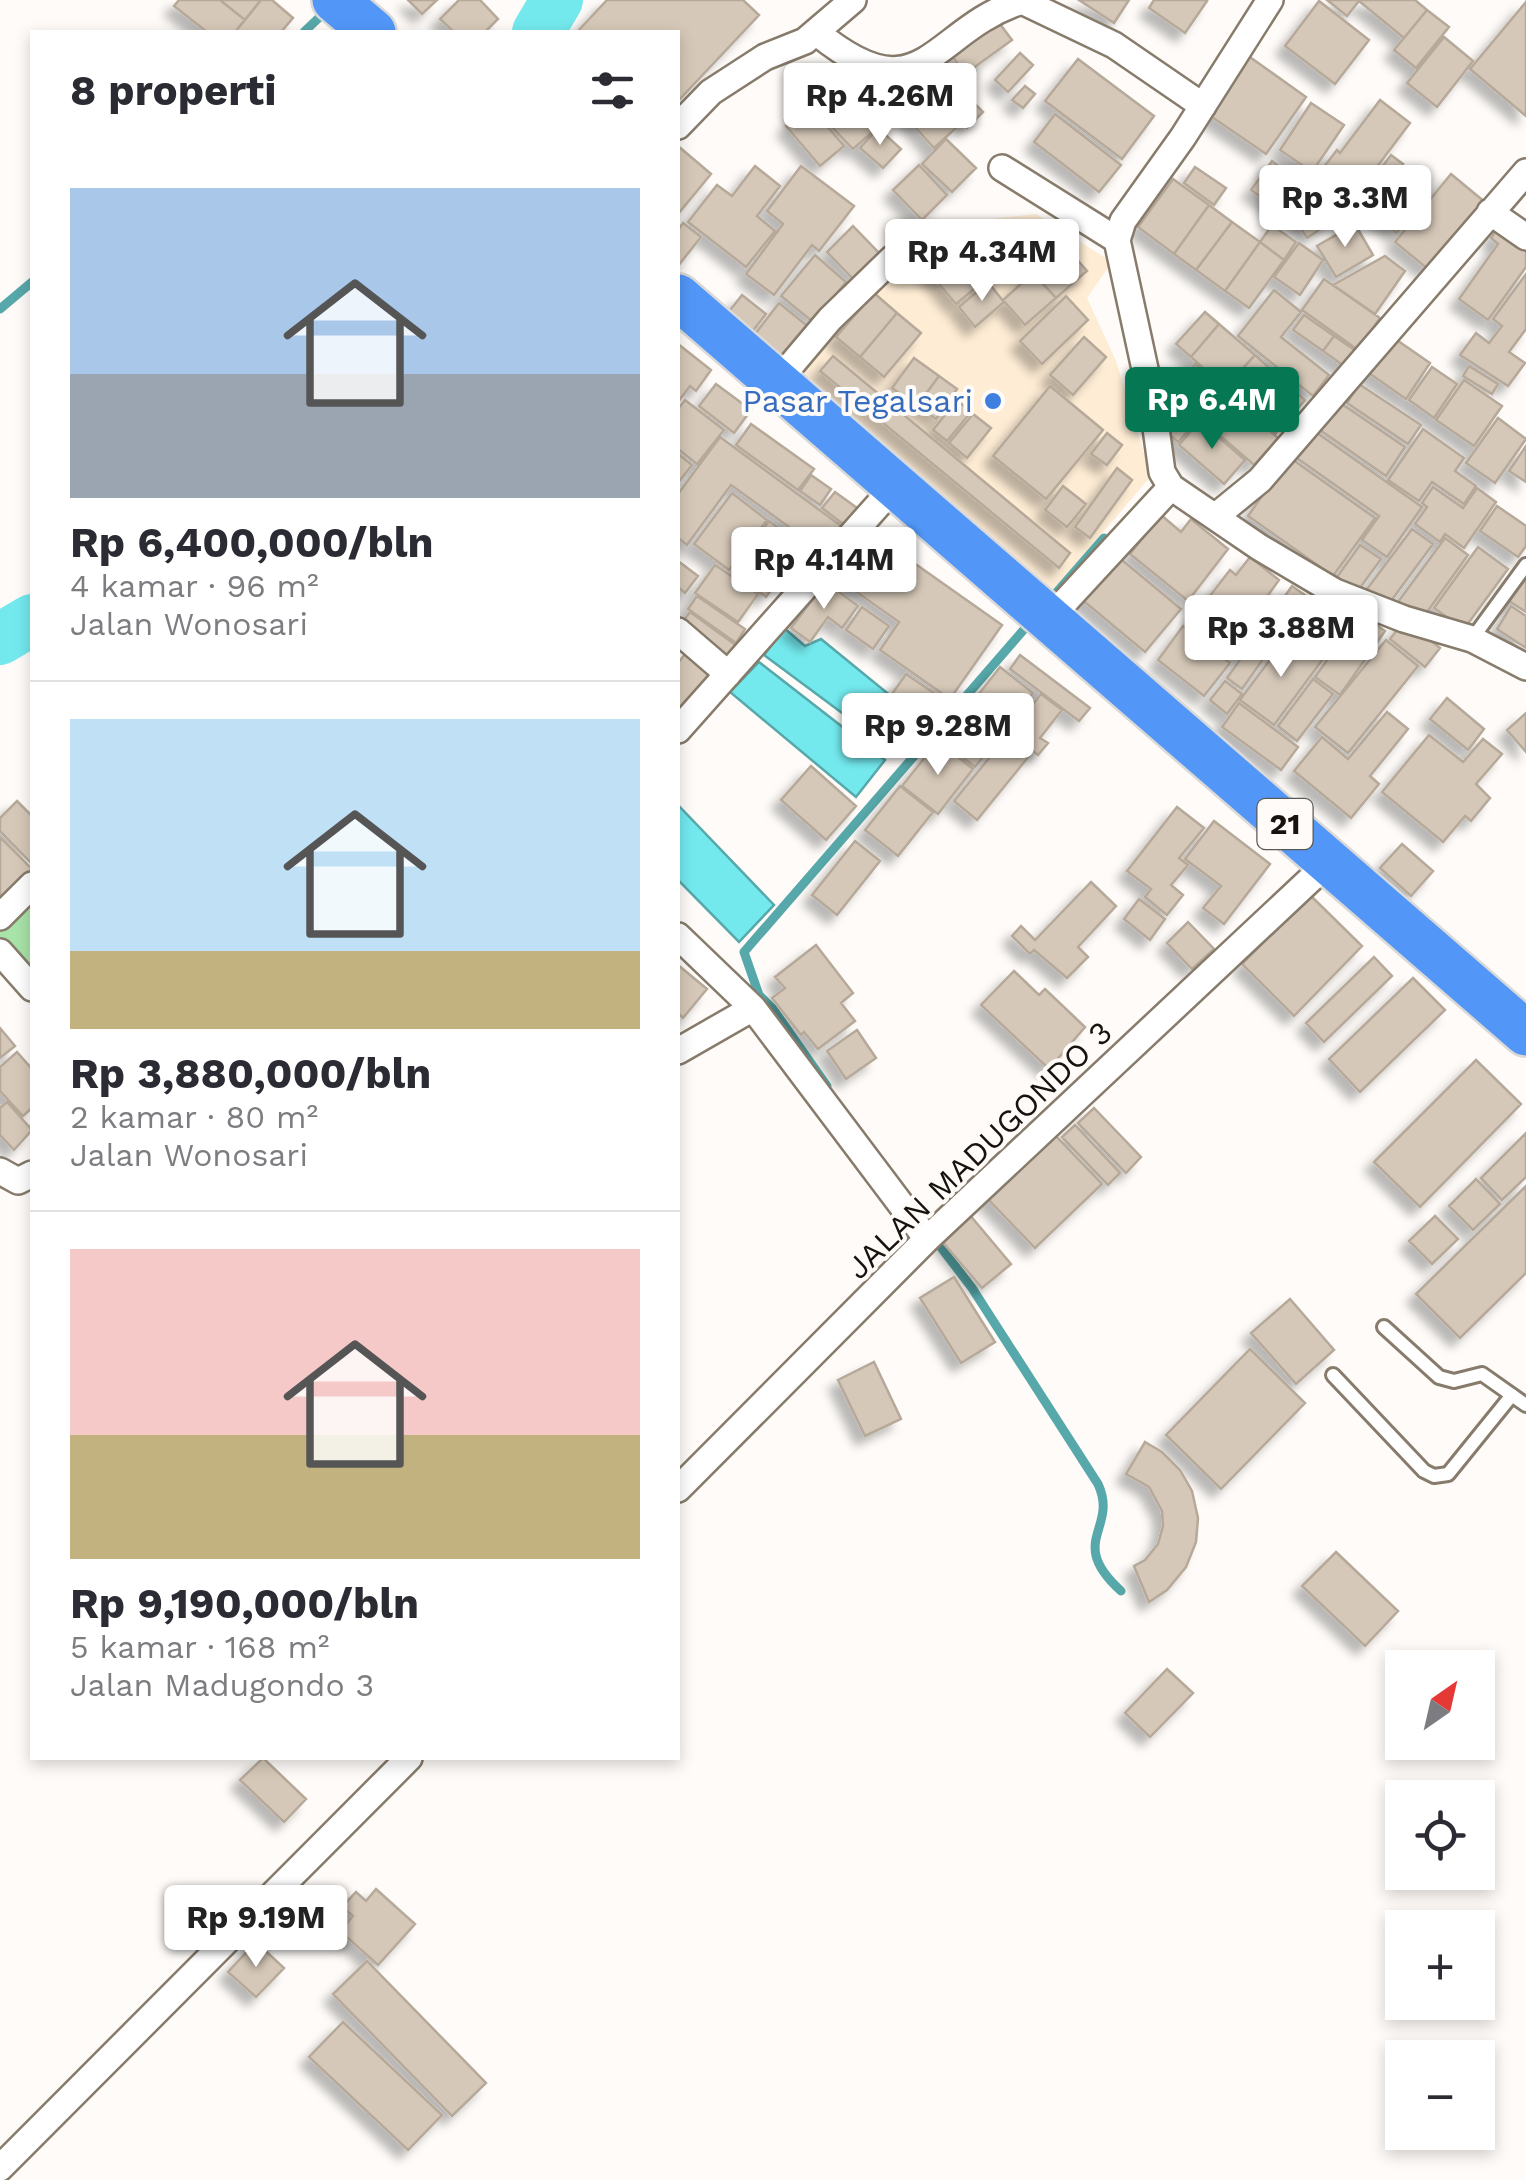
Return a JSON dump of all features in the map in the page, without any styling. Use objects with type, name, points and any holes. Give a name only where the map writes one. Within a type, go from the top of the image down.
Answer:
[{"type":"highway","name":"21","points":[[680,299],[1526,1033]]},
{"type":"street","points":[[680,124],[711,92],[765,57],[805,41],[852,0]]},
{"type":"street","points":[[816,32],[859,64],[899,71],[1022,0],[1114,45],[1203,106]]},
{"type":"street","points":[[1270,0],[1124,221],[1117,240],[1153,406],[1162,472],[1171,487],[1259,547],[1335,592],[1472,639],[1526,667]]},
{"type":"street","points":[[1002,168],[1117,240]]},
{"type":"street","points":[[1216,516],[1260,480],[1526,172]]},
{"type":"street","points":[[1490,212],[1526,237]]},
{"type":"street","points":[[776,382],[830,320],[893,258]]},
{"type":"street","points":[[680,728],[895,486]]},
{"type":"street","points":[[1041,613],[1171,487]]},
{"type":"street","points":[[680,633],[728,674]]},
{"type":"street","name":"JALAN MADUGONDO 3","points":[[680,1487],[927,1239],[1329,862]]},
{"type":"street","points":[[0,917],[30,886]]},
{"type":"street","points":[[680,938],[748,1004],[927,1239]]},
{"type":"street","points":[[0,952],[30,986]]},
{"type":"street","points":[[680,1049],[748,1004]]},
{"type":"street","points":[[0,1171],[10,1180],[30,1175]]},
{"type":"street","points":[[0,2168],[407,1760]]},
{"type":"lane","points":[[1472,639],[1526,565]]},
{"type":"lane","points":[[1384,1326],[1439,1377],[1454,1381],[1482,1374],[1526,1405]]},
{"type":"lane","points":[[1333,1375],[1434,1476],[1448,1474],[1512,1395]]},
{"type":"shaded area","name":"Pasar Tegalsari","points":[[1036,214],[1112,262],[1087,298],[1116,361],[1151,476],[1054,590],[804,373],[891,268],[963,222]],"holes":[[[1065,246],[1087,271],[1025,325],[1004,299]],[[988,283],[1004,303],[975,326],[959,307]],[[874,293],[921,332],[884,377],[837,337]],[[1065,297],[1088,320],[1042,364],[1020,341]],[[1083,338],[1106,357],[1072,395],[1050,375]],[[914,358],[957,389],[936,419],[893,388]],[[1049,387],[1103,430],[1046,499],[993,456]]]},
{"type":"green space","points":[[30,894],[30,974],[0,941],[0,924]]},
{"type":"water","points":[[784,628],[805,646],[821,639],[924,723],[896,753],[764,655]]},
{"type":"water","points":[[759,662],[885,760],[856,797],[730,692]]},
{"type":"water","points":[[680,807],[774,905],[739,942],[680,882]]},
{"type":"building","points":[[179,0],[220,0],[245,20],[237,30],[204,30],[174,6]]},
{"type":"building","points":[[220,0],[261,0],[245,20]]},
{"type":"building","points":[[261,0],[272,0],[293,18],[283,30],[237,30]]},
{"type":"building","points":[[408,0],[437,0],[422,14]]},
{"type":"building","points":[[459,0],[480,0],[498,19],[487,30],[452,30],[440,19]]},
{"type":"building","points":[[607,0],[743,0],[759,15],[680,99],[680,30],[579,30]]},
{"type":"building","points":[[1079,0],[1129,0],[1114,23]]},
{"type":"building","points":[[1154,0],[1207,1],[1185,33],[1149,8]]},
{"type":"building","points":[[1327,0],[1415,0],[1427,10],[1404,38],[1359,1],[1347,16]]},
{"type":"building","points":[[1319,1],[1369,40],[1335,84],[1285,46]]},
{"type":"building","points":[[1526,2],[1526,116],[1470,69]]},
{"type":"building","points":[[1427,10],[1449,27],[1416,68],[1394,50]]},
{"type":"building","points":[[997,20],[1012,40],[965,74],[950,53]]},
{"type":"building","points":[[1444,37],[1473,61],[1437,107],[1407,83]]},
{"type":"building","points":[[1020,53],[1033,65],[1008,92],[995,80]]},
{"type":"building","points":[[1247,55],[1306,97],[1266,154],[1206,113]]},
{"type":"building","points":[[1078,59],[1154,116],[1122,159],[1045,101]]},
{"type":"building","points":[[957,86],[983,112],[967,128],[941,102]]},
{"type":"building","points":[[1025,86],[1035,94],[1023,108],[1012,100]]},
{"type":"building","points":[[927,95],[956,128],[934,148],[905,116]]},
{"type":"building","points":[[1380,100],[1410,123],[1370,176],[1380,184],[1364,205],[1320,172],[1337,150],[1340,153]]},
{"type":"building","points":[[854,102],[877,128],[853,149],[829,124]]},
{"type":"building","points":[[1311,103],[1344,125],[1312,172],[1280,150]]},
{"type":"building","points":[[810,106],[844,146],[820,166],[786,126]]},
{"type":"building","points":[[1055,114],[1121,165],[1099,192],[1034,142]]},
{"type":"building","points":[[878,128],[901,149],[883,168],[860,148]]},
{"type":"building","points":[[946,139],[976,168],[952,192],[922,164]]},
{"type":"building","points":[[680,148],[711,174],[680,212]]},
{"type":"building","points":[[1391,155],[1403,164],[1387,183],[1376,175]]},
{"type":"building","points":[[1272,161],[1300,182],[1280,211],[1251,190]]},
{"type":"building","points":[[919,165],[947,195],[922,220],[893,190]]},
{"type":"building","points":[[755,166],[780,186],[757,216],[775,231],[746,267],[688,222],[717,185],[732,196]]},
{"type":"building","points":[[801,166],[854,206],[819,251],[812,245],[774,295],[746,274],[783,224],[767,211]]},
{"type":"building","points":[[1195,167],[1226,188],[1214,205],[1184,183]]},
{"type":"building","points":[[1451,174],[1486,203],[1429,270],[1395,242]]},
{"type":"building","points":[[1399,176],[1424,198],[1414,210],[1389,188]]},
{"type":"building","points":[[1173,179],[1209,205],[1174,254],[1138,227]]},
{"type":"building","points":[[1315,182],[1320,190],[1328,185],[1346,212],[1307,238],[1289,210],[1299,204],[1294,196]]},
{"type":"building","points":[[1386,188],[1414,214],[1396,233],[1368,208]]},
{"type":"building","points":[[1209,205],[1232,222],[1196,270],[1174,254]]},
{"type":"building","points":[[1232,222],[1260,242],[1225,291],[1196,270]]},
{"type":"building","points":[[683,223],[701,237],[680,263]]},
{"type":"building","points":[[1355,224],[1373,255],[1336,277],[1317,246]]},
{"type":"building","points":[[1272,225],[1296,242],[1284,260],[1260,242]]},
{"type":"building","points":[[1500,225],[1526,243],[1526,267],[1488,320],[1459,299],[1498,244],[1491,238]]},
{"type":"building","points":[[853,226],[881,255],[855,281],[827,252]]},
{"type":"building","points":[[947,233],[986,279],[956,304],[917,258]]},
{"type":"building","points":[[1260,242],[1284,260],[1249,308],[1225,291]]},
{"type":"building","points":[[1299,243],[1323,260],[1300,295],[1274,277]]},
{"type":"building","points":[[1065,246],[1087,271],[1056,298],[1033,273]]},
{"type":"building","points":[[815,255],[846,282],[813,322],[781,296]]},
{"type":"building","points":[[1385,256],[1405,271],[1375,314],[1333,285]]},
{"type":"building","points":[[1033,273],[1056,298],[1025,325],[1003,300]]},
{"type":"building","points":[[1526,274],[1526,329],[1509,352],[1525,363],[1508,386],[1460,355],[1476,333],[1489,343],[1502,326],[1493,319]]},
{"type":"building","points":[[1324,279],[1380,318],[1358,350],[1302,310]]},
{"type":"building","points":[[988,282],[1004,302],[975,327],[959,307]]},
{"type":"building","points":[[1274,290],[1301,312],[1281,337],[1329,375],[1313,396],[1238,336]]},
{"type":"building","points":[[874,293],[897,313],[860,357],[836,337]]},
{"type":"building","points":[[742,295],[766,314],[747,338],[723,319]]},
{"type":"building","points":[[1066,296],[1088,320],[1042,364],[1020,341]]},
{"type":"building","points":[[779,303],[810,328],[785,359],[755,334]]},
{"type":"building","points":[[1205,312],[1219,324],[1191,357],[1176,344]]},
{"type":"building","points":[[897,313],[921,333],[884,377],[860,357]]},
{"type":"building","points":[[1304,315],[1334,336],[1323,351],[1293,330]]},
{"type":"building","points":[[1219,324],[1255,355],[1225,388],[1191,357]]},
{"type":"building","points":[[1334,336],[1359,353],[1348,369],[1323,351]]},
{"type":"building","points":[[1391,336],[1430,363],[1406,399],[1366,371]]},
{"type":"building","points":[[1084,337],[1106,357],[1073,395],[1050,375]]},
{"type":"building","points":[[680,346],[711,370],[696,391],[690,386],[680,399]]},
{"type":"building","points":[[1255,355],[1305,400],[1276,433],[1225,388]]},
{"type":"building","points":[[833,356],[1070,553],[1059,568],[820,371]]},
{"type":"building","points":[[914,358],[939,376],[917,406],[892,388]]},
{"type":"building","points":[[1195,364],[1225,390],[1178,442],[1163,429],[1187,402],[1173,390]]},
{"type":"building","points":[[1469,366],[1498,384],[1492,394],[1463,376]]},
{"type":"building","points":[[1432,367],[1457,384],[1434,418],[1409,400]]},
{"type":"building","points":[[939,376],[957,389],[936,419],[917,406]]},
{"type":"building","points":[[1464,380],[1502,406],[1474,446],[1436,420]]},
{"type":"building","points":[[716,384],[751,410],[734,433],[699,406]]},
{"type":"building","points":[[1359,384],[1421,425],[1408,444],[1347,403]]},
{"type":"building","points":[[1050,386],[1103,430],[1046,499],[993,456]]},
{"type":"building","points":[[1226,391],[1278,438],[1254,465],[1201,419]]},
{"type":"building","points":[[685,400],[724,430],[697,464],[680,451],[680,406]]},
{"type":"building","points":[[957,400],[971,412],[947,441],[933,430]]},
{"type":"building","points":[[1336,400],[1405,447],[1386,476],[1317,428]]},
{"type":"building","points":[[973,414],[991,428],[967,458],[949,443]]},
{"type":"building","points":[[1498,418],[1526,439],[1495,483],[1466,463]]},
{"type":"building","points":[[1200,421],[1245,460],[1224,484],[1179,445]]},
{"type":"building","points":[[751,424],[814,469],[798,490],[736,445]]},
{"type":"building","points":[[1423,429],[1464,458],[1455,471],[1476,486],[1464,504],[1432,482],[1419,501],[1388,480]]},
{"type":"building","points":[[1313,430],[1422,507],[1387,557],[1362,540],[1379,516],[1294,456]]},
{"type":"building","points":[[1107,433],[1122,445],[1107,465],[1091,454]]},
{"type":"building","points":[[720,437],[848,531],[829,556],[731,485],[687,545],[680,540],[680,491]]},
{"type":"building","points":[[1526,446],[1526,482],[1509,471]]},
{"type":"building","points":[[680,456],[692,465],[680,480]]},
{"type":"building","points":[[1289,457],[1375,518],[1333,576],[1248,516]]},
{"type":"building","points":[[1117,468],[1132,480],[1090,538],[1075,527]]},
{"type":"building","points":[[811,475],[831,489],[820,505],[800,491]]},
{"type":"building","points":[[1063,486],[1086,504],[1067,527],[1045,510]]},
{"type":"building","points":[[1433,487],[1463,508],[1477,488],[1496,502],[1464,548],[1445,534],[1440,542],[1415,524],[1427,507],[1422,503]]},
{"type":"building","points":[[835,492],[864,513],[851,530],[822,508]]},
{"type":"building","points":[[732,493],[767,520],[729,570],[694,544]]},
{"type":"building","points":[[1497,506],[1526,526],[1526,546],[1518,557],[1480,531]]},
{"type":"building","points":[[1161,515],[1181,532],[1191,519],[1228,549],[1188,601],[1130,554]]},
{"type":"building","points":[[769,521],[803,546],[766,597],[732,572]]},
{"type":"building","points":[[863,527],[1002,625],[950,699],[880,650],[899,622],[831,574]]},
{"type":"building","points":[[1412,529],[1433,544],[1388,605],[1367,589]]},
{"type":"building","points":[[1445,538],[1468,555],[1422,619],[1398,602]]},
{"type":"building","points":[[1360,545],[1381,559],[1357,592],[1337,577]]},
{"type":"building","points":[[1478,547],[1508,569],[1464,629],[1434,608]]},
{"type":"building","points":[[1116,555],[1181,609],[1145,652],[1080,598]]},
{"type":"building","points":[[1250,557],[1279,580],[1266,598],[1275,605],[1233,659],[1188,624],[1230,570],[1236,575]]},
{"type":"building","points":[[680,562],[698,576],[685,593],[680,589]]},
{"type":"building","points":[[715,565],[758,594],[738,622],[695,593]]},
{"type":"building","points":[[1526,572],[1526,612],[1506,599]]},
{"type":"building","points":[[826,582],[858,606],[842,628],[828,617],[810,642],[791,628]]},
{"type":"building","points":[[1292,586],[1315,602],[1293,633],[1285,628],[1242,689],[1227,678]]},
{"type":"building","points":[[697,596],[745,629],[736,643],[688,609]]},
{"type":"building","points":[[1511,606],[1526,616],[1526,648],[1497,629]]},
{"type":"building","points":[[862,607],[889,626],[873,649],[846,630]]},
{"type":"building","points":[[690,612],[737,646],[728,659],[680,625]]},
{"type":"building","points":[[1359,613],[1385,631],[1340,695],[1315,677],[1342,639],[1334,634],[1346,617],[1353,622]]},
{"type":"building","points":[[1405,620],[1440,648],[1425,667],[1390,639]]},
{"type":"building","points":[[1183,626],[1230,663],[1204,696],[1158,660]]},
{"type":"building","points":[[1289,634],[1323,659],[1274,725],[1240,700]]},
{"type":"building","points":[[1386,640],[1418,666],[1348,753],[1315,727]]},
{"type":"building","points":[[685,654],[712,677],[680,711],[680,660]]},
{"type":"building","points":[[1020,655],[1090,708],[1079,721],[1010,669]]},
{"type":"building","points":[[1000,667],[1033,693],[975,767],[942,741]]},
{"type":"building","points":[[906,674],[941,698],[928,718],[892,694]]},
{"type":"building","points":[[1313,679],[1333,694],[1297,741],[1278,726]]},
{"type":"building","points":[[1225,681],[1242,694],[1227,714],[1210,700]]},
{"type":"building","points":[[1041,694],[1062,710],[1040,738],[1048,743],[1038,755],[1010,733]]},
{"type":"building","points":[[1447,698],[1484,729],[1468,750],[1430,719]]},
{"type":"building","points":[[1239,703],[1298,747],[1281,770],[1222,727]]},
{"type":"building","points":[[1387,712],[1408,729],[1370,776],[1379,784],[1351,818],[1294,771],[1322,737],[1348,759]]},
{"type":"building","points":[[1526,713],[1526,752],[1507,730]]},
{"type":"building","points":[[1429,735],[1463,762],[1483,739],[1502,754],[1476,784],[1490,798],[1471,821],[1465,816],[1443,842],[1382,792]]},
{"type":"building","points":[[1007,736],[1030,755],[977,820],[954,801]]},
{"type":"building","points":[[938,741],[973,769],[938,814],[902,786]]},
{"type":"building","points":[[811,766],[856,806],[826,840],[781,800]]},
{"type":"building","points":[[900,786],[933,812],[898,856],[865,830]]},
{"type":"building","points":[[17,801],[30,814],[30,862],[0,831],[0,818]]},
{"type":"building","points":[[1177,807],[1204,828],[1179,858],[1188,865],[1171,885],[1183,895],[1167,915],[1145,897],[1151,889],[1127,871]]},
{"type":"building","points":[[1214,821],[1270,864],[1224,924],[1203,908],[1221,886],[1185,859]]},
{"type":"building","points":[[0,837],[30,867],[30,877],[6,901],[0,896]]},
{"type":"building","points":[[855,841],[880,861],[837,915],[812,895]]},
{"type":"building","points":[[1402,844],[1433,871],[1411,896],[1380,868]]},
{"type":"building","points":[[1091,882],[1116,906],[1078,947],[1088,957],[1067,978],[1034,950],[1030,954],[1012,936],[1021,926],[1035,940]]},
{"type":"building","points":[[1310,895],[1362,946],[1294,1016],[1242,964]]},
{"type":"building","points":[[1139,899],[1165,919],[1150,940],[1124,919]]},
{"type":"building","points":[[1188,922],[1214,949],[1192,969],[1167,943]]},
{"type":"building","points":[[816,945],[853,993],[841,1003],[855,1021],[818,1049],[804,1032],[801,1035],[772,998],[785,988],[775,977]]},
{"type":"building","points":[[1374,957],[1392,976],[1324,1042],[1306,1023]]},
{"type":"building","points":[[680,967],[707,989],[683,1018],[680,1015]]},
{"type":"building","points":[[1014,971],[1039,995],[1045,989],[1085,1027],[1049,1069],[981,1005]]},
{"type":"building","points":[[1413,978],[1445,1010],[1360,1092],[1329,1059]]},
{"type":"building","points":[[0,1028],[15,1046],[0,1058]]},
{"type":"building","points":[[857,1030],[876,1058],[846,1079],[827,1051]]},
{"type":"building","points":[[17,1052],[30,1067],[30,1110],[23,1116],[0,1091],[0,1067]]},
{"type":"building","points":[[1476,1060],[1521,1104],[1420,1207],[1374,1162]]},
{"type":"building","points":[[7,1102],[30,1128],[14,1150],[0,1135],[0,1108]]},
{"type":"building","points":[[1094,1108],[1141,1157],[1126,1173],[1078,1123]]},
{"type":"building","points":[[1075,1125],[1120,1173],[1108,1185],[1062,1137]]},
{"type":"building","points":[[1052,1132],[1102,1184],[1035,1248],[985,1196]]},
{"type":"building","points":[[1526,1133],[1526,1177],[1502,1200],[1481,1178]]},
{"type":"building","points":[[1476,1179],[1500,1204],[1473,1230],[1449,1206]]},
{"type":"building","points":[[1526,1186],[1526,1273],[1460,1338],[1416,1294]]},
{"type":"building","points":[[969,1214],[1011,1264],[982,1288],[940,1239]]},
{"type":"building","points":[[1435,1216],[1458,1239],[1432,1264],[1409,1241]]},
{"type":"building","points":[[954,1277],[995,1342],[961,1363],[920,1298]]},
{"type":"building","points":[[1290,1299],[1334,1350],[1296,1384],[1251,1333]]},
{"type":"building","points":[[1250,1349],[1305,1403],[1221,1489],[1166,1435]]},
{"type":"building","points":[[874,1362],[901,1419],[865,1436],[838,1380]]},
{"type":"building","points":[[1145,1442],[1180,1470],[1192,1491],[1198,1518],[1196,1542],[1186,1567],[1167,1590],[1149,1602],[1134,1566],[1145,1560],[1158,1544],[1162,1511],[1149,1487],[1126,1474]]},
{"type":"building","points":[[1336,1552],[1398,1611],[1365,1646],[1302,1586]]},
{"type":"building","points":[[1167,1669],[1193,1693],[1150,1737],[1125,1713]]},
{"type":"building","points":[[265,1760],[306,1799],[284,1822],[240,1780]]},
{"type":"building","points":[[376,1889],[415,1924],[378,1965],[340,1931],[353,1916],[342,1907],[356,1892],[366,1901]]},
{"type":"building","points":[[256,1942],[284,1968],[256,1997],[228,1972]]},
{"type":"building","points":[[367,1961],[486,2083],[452,2116],[333,1994]]},
{"type":"building","points":[[343,2022],[442,2115],[408,2150],[309,2057]]},
{"type":"waterway","points":[[539,30],[557,0]]},
{"type":"waterway","points":[[306,30],[328,9]]},
{"type":"waterway","points":[[0,309],[30,284]]},
{"type":"waterway","points":[[1050,600],[1104,538]]},
{"type":"waterway","points":[[827,1086],[759,995],[744,952],[1033,619]]},
{"type":"waterway","points":[[0,639],[30,621]]},
{"type":"waterway","points":[[933,1237],[972,1288],[1098,1484],[1103,1513],[1095,1547],[1097,1560],[1121,1591]]},
{"type":"place","name":"Pasar Tegalsari","points":[[993,401]]}]
